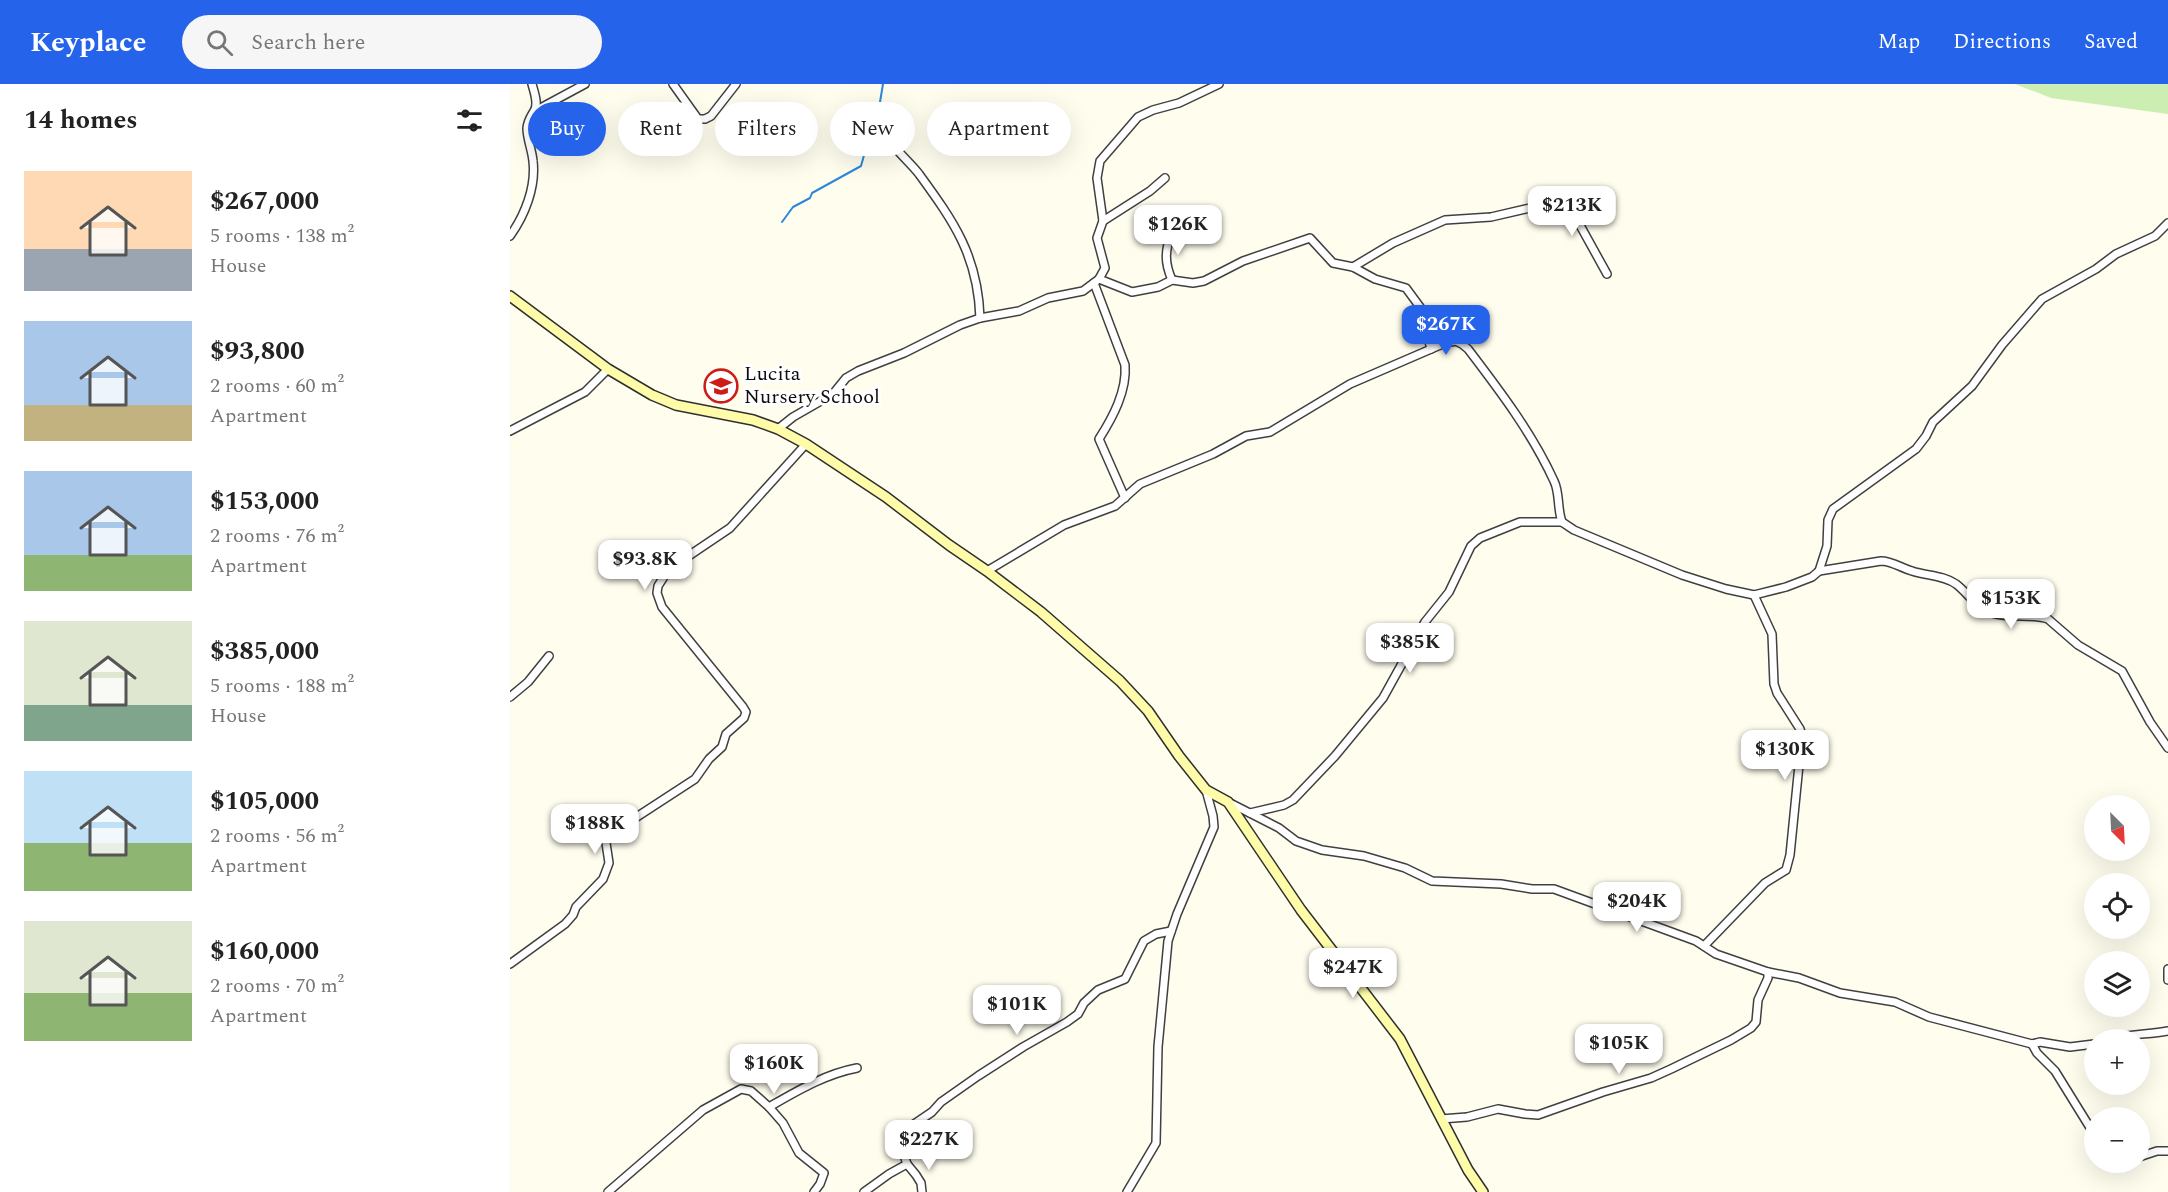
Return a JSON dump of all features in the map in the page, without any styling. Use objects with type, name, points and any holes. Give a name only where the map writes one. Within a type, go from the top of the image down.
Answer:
[{"type":"street","points":[[532,84],[536,102]]},
{"type":"street","points":[[552,102],[585,84]]},
{"type":"street","points":[[673,84],[698,119],[711,116],[736,84]]},
{"type":"street","points":[[1200,84],[1203,92]]},
{"type":"street","points":[[778,429],[793,417],[833,394],[846,378],[858,371],[904,353],[960,325],[980,318],[1019,311],[1048,298],[1083,291],[1097,281],[1105,268],[1097,238],[1103,221],[1097,178],[1100,161],[1138,117],[1154,110],[1179,104],[1219,84]]},
{"type":"street","points":[[510,236],[529,200],[533,167],[531,156]]},
{"type":"street","points":[[904,156],[953,224],[969,254],[979,293],[980,318]]},
{"type":"street","points":[[1103,221],[1150,191],[1165,178]]},
{"type":"street","points":[[1353,267],[1394,243],[1445,220],[1500,215],[1560,201],[1575,218],[1607,274]]},
{"type":"street","points":[[1250,813],[1293,800],[1353,735],[1383,698],[1425,622],[1449,592],[1472,546],[1480,537],[1520,522],[1562,522],[1574,530],[1682,575],[1754,595],[1786,587],[1812,577],[1819,571],[1827,546],[1828,520],[1833,509],[1916,448],[1926,436],[1933,422],[1972,386],[2002,345],[2042,299],[2096,269],[2116,254],[2155,236],[2168,223]]},
{"type":"street","points":[[1172,231],[1165,258],[1172,280]]},
{"type":"street","points":[[1097,281],[1132,292],[1158,287],[1172,280],[1193,283],[1204,281],[1243,261],[1310,238],[1333,263],[1353,267],[1375,279],[1406,288],[1420,307],[1431,349]]},
{"type":"street","points":[[1097,281],[1125,365],[1126,378],[1122,394],[1099,439],[1125,498]]},
{"type":"street","points":[[510,296],[609,369],[652,395],[669,403],[694,410],[753,420],[778,429],[806,444],[886,497],[1041,612],[1120,681],[1148,711],[1206,790],[1214,816],[1214,827],[1172,930],[1166,956],[1158,1047],[1156,1143],[1127,1192]]},
{"type":"street","points":[[987,571],[1064,525],[1115,506],[1140,484],[1213,454],[1246,436],[1270,432],[1335,392],[1431,349],[1455,341],[1462,344],[1489,377],[1533,439],[1554,481],[1562,522]]},
{"type":"street","points":[[510,431],[585,392],[609,369]]},
{"type":"street","points":[[510,964],[565,924],[573,915],[576,907],[603,879],[609,863],[606,843],[609,835],[695,778],[709,759],[722,747],[726,734],[744,718],[746,712],[743,707],[662,607],[657,593],[658,586],[665,575],[687,557],[730,528],[806,444]]},
{"type":"street","points":[[1819,571],[1849,567],[1865,562],[1888,561],[1910,571],[1950,580],[1981,608],[1990,613],[2048,619],[2078,645],[2122,671],[2150,722],[2168,748]]},
{"type":"street","points":[[1704,946],[1765,883],[1786,870],[1790,855],[1802,735],[1777,693],[1774,684],[1772,634],[1754,595]]},
{"type":"street","points":[[510,697],[528,682],[549,656]]},
{"type":"street","points":[[1206,790],[1279,828],[1296,840],[1323,850],[1364,856],[1405,868],[1432,881],[1554,889],[1704,946],[1730,960],[1767,972],[1799,978],[1840,993],[1895,1002],[1929,1017],[2032,1044],[2040,1042],[2070,1047],[2084,1045]]},
{"type":"street","points":[[1228,802],[1301,910],[1400,1039],[1468,1170],[1483,1192]]},
{"type":"street","points":[[922,1192],[921,1183],[916,1174],[906,1164],[898,1138],[901,1133],[978,1076],[1067,1022],[1078,1014],[1084,1003],[1098,990],[1125,979],[1144,941],[1156,934],[1172,930]]},
{"type":"street","points":[[2168,969],[2168,980]]},
{"type":"street","points":[[1441,1119],[1467,1117],[1498,1109],[1538,1114],[1652,1078],[1751,1028],[1756,1022],[1758,1000],[1768,978],[1767,972]]},
{"type":"street","points":[[2150,1034],[2168,1031]]},
{"type":"street","points":[[2032,1044],[2037,1053],[2055,1071],[2084,1118]]},
{"type":"street","points":[[769,1107],[802,1087],[841,1071],[857,1068]]},
{"type":"street","points":[[608,1192],[703,1110],[735,1090],[741,1089],[751,1091],[769,1107],[783,1123],[800,1153],[824,1173],[814,1192]]},
{"type":"street","points":[[2150,1153],[2168,1151]]},
{"type":"street","points":[[864,1192],[889,1173],[906,1164]]},
{"type":"green space","points":[[2015,84],[2168,84],[2168,114],[2051,98]]},
{"type":"waterway","points":[[782,222],[793,207],[810,198],[812,193],[861,166],[878,114],[883,84]]},
{"type":"place","name":"Lucita Nursery School","points":[[721,386]]}]
